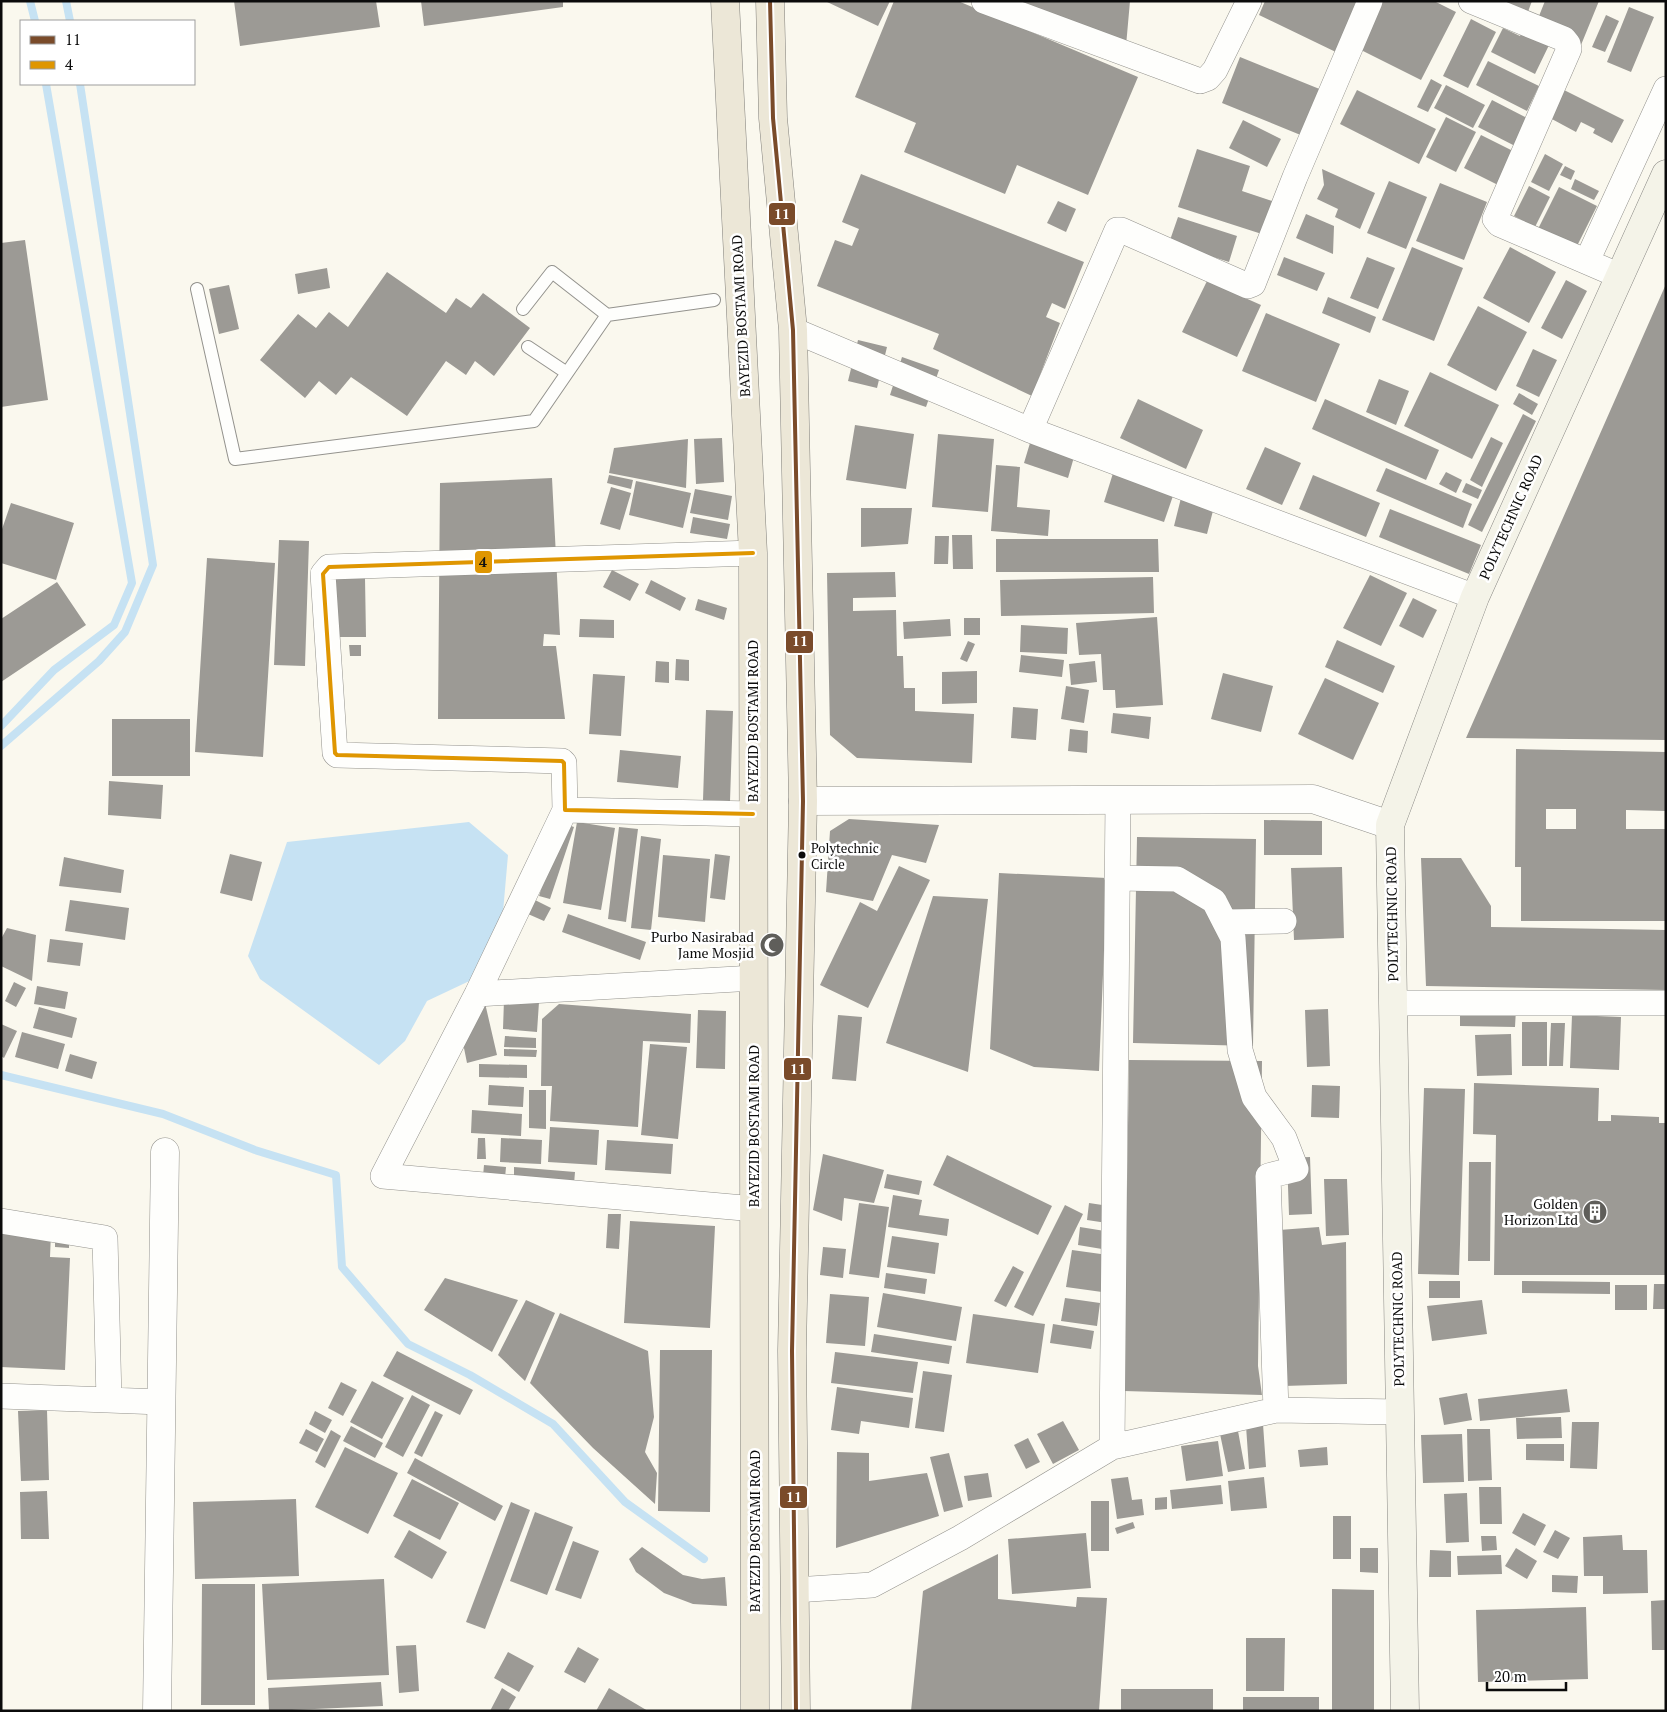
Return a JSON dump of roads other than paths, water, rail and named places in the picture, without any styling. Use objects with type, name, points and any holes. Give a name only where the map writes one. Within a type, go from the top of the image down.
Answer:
[{"type":"main road","name":"BAYEZID BOSTAMI ROAD","points":[[725,1],[753,553],[755,1711]]},
{"type":"main road","points":[[770,1],[773,118],[793,330],[803,801],[792,1351],[796,1711]]},
{"type":"main road","name":"POLYTECHNIC ROAD","points":[[1405,1711],[1390,825],[1475,597],[1666,174]]},
{"type":"street","points":[[984,1],[1200,81],[1208,78],[1215,70],[1249,1]]},
{"type":"street","points":[[1030,430],[1117,230],[1121,230],[1248,286],[1253,284],[1295,177],[1370,1]]},
{"type":"street","points":[[1471,1],[1564,39],[1569,49],[1495,219],[1499,224],[1620,276]]},
{"type":"street","points":[[1587,262],[1666,89]]},
{"type":"street","points":[[793,330],[1030,430],[1475,597]]},
{"type":"street","points":[[753,553],[339,566],[325,569],[323,574],[335,753],[337,755],[562,761],[564,763],[565,810],[477,994],[383,1176],[755,1209]]},
{"type":"street","points":[[803,801],[1313,799],[1390,825]]},
{"type":"street","points":[[1112,1447],[1118,800]]},
{"type":"street","points":[[565,810],[753,814]]},
{"type":"street","points":[[1117,878],[1177,879],[1214,901],[1233,938],[1240,1050],[1254,1097],[1284,1138],[1296,1169],[1268,1176],[1276,1410]]},
{"type":"street","points":[[1225,922],[1284,921]]},
{"type":"street","points":[[477,994],[754,978]]},
{"type":"street","points":[[1394,1004],[1666,1003]]},
{"type":"street","points":[[157,1711],[165,1152]]},
{"type":"street","points":[[1,1221],[105,1238],[109,1400]]},
{"type":"street","points":[[1,1396],[161,1402]]},
{"type":"street","points":[[795,1590],[872,1585],[960,1538],[1112,1447],[1276,1410],[1400,1412]]},
{"type":"lane","points":[[524,309],[552,272],[607,315],[714,300]]},
{"type":"lane","points":[[197,289],[235,459],[534,421],[607,315]]},
{"type":"lane","points":[[528,347],[567,373]]},
{"type":"water","points":[[469,822],[508,855],[501,935],[480,976],[427,1001],[405,1041],[379,1065],[260,979],[248,956],[287,842]]},
{"type":"waterway","points":[[30,1],[35,20]]},
{"type":"waterway","points":[[66,1],[70,20]]},
{"type":"waterway","points":[[1,726],[54,670],[114,625],[132,583],[46,85]]},
{"type":"waterway","points":[[1,746],[99,661],[125,632],[153,565],[80,85]]},
{"type":"waterway","points":[[1,1075],[163,1114],[255,1150],[336,1175],[342,1267],[408,1344],[470,1375],[553,1424],[625,1502],[704,1559]]},
{"type":"place","name":"Polytechnic Circle","points":[[802,855]]},
{"type":"place","name":"Purbo Nasirabad Jame Mosjid","points":[[772,945]]},
{"type":"place","name":"Golden Horizon Ltd","points":[[1595,1212]]}]
